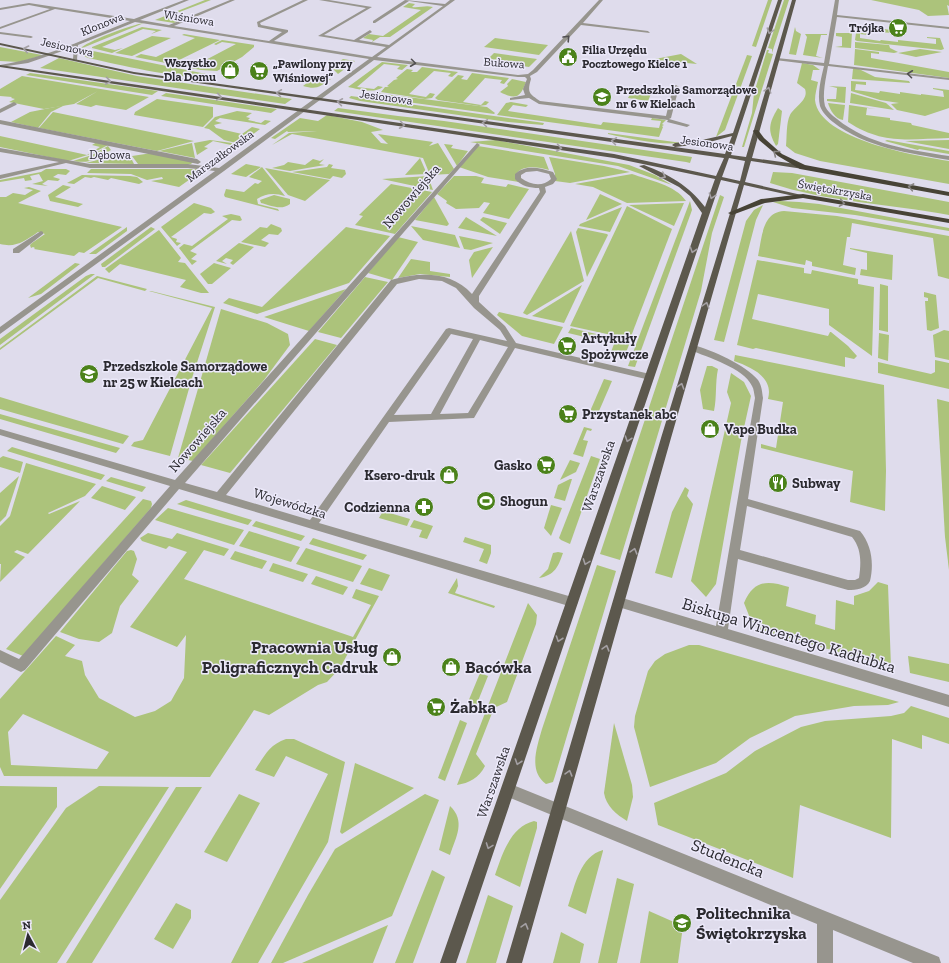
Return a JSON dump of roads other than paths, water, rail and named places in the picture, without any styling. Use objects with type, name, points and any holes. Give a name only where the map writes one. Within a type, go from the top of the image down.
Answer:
[{"type":"highway","points":[[756,131],[761,139],[780,156],[803,167]]},
{"type":"highway","name":"Świętokrzyska","points":[[803,167],[949,194]]},
{"type":"highway","points":[[732,213],[764,201],[803,196]]},
{"type":"highway","name":"Świętokrzyska","points":[[803,196],[949,221]]},
{"type":"main road","name":"Warszawska","points":[[448,963],[718,178],[736,134],[780,0]]},
{"type":"main road","points":[[514,963],[693,348],[717,271],[732,213],[794,0]]},
{"type":"main road","name":"Jesionowa","points":[[0,44],[134,72],[652,147],[748,159]]},
{"type":"main road","name":"Jesionowa","points":[[0,66],[614,156],[718,178]]},
{"type":"main road","points":[[652,147],[693,144],[736,134]]},
{"type":"main road","points":[[614,156],[648,169],[674,182],[692,196],[706,213]]},
{"type":"main road","name":"Świętokrzyska","points":[[748,159],[803,167]]},
{"type":"main road","name":"Świętokrzyska","points":[[718,178],[803,196]]},
{"type":"street","name":"Klonowa","points":[[0,66],[26,62],[51,54],[187,0]]},
{"type":"street","points":[[170,26],[233,0]]},
{"type":"street","points":[[270,42],[286,31],[260,26],[258,23],[306,0]]},
{"type":"street","points":[[321,0],[342,1],[370,7],[320,36],[390,46]]},
{"type":"street","points":[[374,22],[408,0],[447,5]]},
{"type":"street","name":"Marszałkowska","points":[[0,331],[453,0]]},
{"type":"street","name":"Bukowa","points":[[374,58],[513,76],[526,76],[535,71],[601,0]]},
{"type":"street","points":[[837,0],[836,16],[826,64],[822,104],[827,112],[836,121],[852,131],[878,142],[949,158]]},
{"type":"street","name":"Wiśniowa","points":[[0,9],[29,4],[374,58]]},
{"type":"street","points":[[0,28],[56,8]]},
{"type":"street","points":[[836,16],[949,28]]},
{"type":"street","points":[[580,24],[648,32]]},
{"type":"street","points":[[908,24],[909,31]]},
{"type":"street","points":[[913,24],[949,33]]},
{"type":"street","points":[[355,41],[370,31]]},
{"type":"street","points":[[0,33],[31,37]]},
{"type":"street","points":[[75,60],[76,45]]},
{"type":"street","points":[[777,59],[949,79]]},
{"type":"street","points":[[3,72],[14,68]]},
{"type":"street","points":[[864,68],[884,77],[941,84]]},
{"type":"street","points":[[526,76],[529,79],[526,89],[529,96],[544,104],[668,118],[676,87]]},
{"type":"street","points":[[512,98],[529,96]]},
{"type":"street","points":[[0,111],[14,104]]},
{"type":"street","points":[[669,121],[687,125]]},
{"type":"street","points":[[0,122],[197,161],[198,166]]},
{"type":"street","name":"Nowowiejska","points":[[0,656],[21,666],[177,485],[477,145]]},
{"type":"street","name":"Dębowa","points":[[0,150],[93,167],[198,166],[222,170]]},
{"type":"street","points":[[0,177],[65,162]]},
{"type":"street","points":[[531,169],[547,171],[554,176],[554,179],[552,182],[542,186],[525,184],[518,179],[518,174],[531,169]]},
{"type":"street","points":[[475,302],[476,296],[543,192],[542,186]]},
{"type":"street","points":[[16,250],[42,233]]},
{"type":"street","points":[[219,497],[394,282],[415,276],[439,278],[458,285],[475,302],[477,306],[503,328],[512,345]]},
{"type":"street","points":[[312,525],[449,331],[650,377]]},
{"type":"street","points":[[433,418],[478,337]]},
{"type":"street","points":[[387,419],[471,416],[512,345]]},
{"type":"street","points":[[693,348],[747,373],[758,388],[759,398],[721,633]]},
{"type":"street","name":"Wojewódzka","points":[[0,432],[572,602]]},
{"type":"street","points":[[733,553],[848,585],[860,584],[864,581],[865,577],[865,548],[856,534],[742,501]]},
{"type":"street","name":"Biskupa Wincentego Kadłubka","points":[[619,602],[949,701]]},
{"type":"street","name":"Studencka","points":[[508,790],[933,963]]},
{"type":"street","points":[[825,919],[825,963]]},
{"type":"place","name":"Trójka","points":[[898,28]]},
{"type":"place","name":"Filia Urzędu Pocztowego Kielce 1","points":[[568,57]]},
{"type":"place","name":"Wszystko Dla Domu","points":[[230,70]]},
{"type":"place","name":"„Pawilony przy Wiśniowej”","points":[[259,71]]},
{"type":"place","name":"Przedszkole Samorządowe nr 6 w Kielcach","points":[[602,97]]},
{"type":"place","name":"Artykuły Spożywcze","points":[[567,346]]},
{"type":"place","name":"Przedszkole Samorządowe nr 25 w Kielcach","points":[[89,374]]},
{"type":"place","name":"Przystanek abc","points":[[568,414]]},
{"type":"place","name":"Vape Budka","points":[[710,429]]},
{"type":"place","name":"Gasko","points":[[546,465]]},
{"type":"place","name":"Ksero-druk","points":[[449,475]]},
{"type":"place","name":"Subway","points":[[778,483]]},
{"type":"place","name":"Shogun","points":[[486,501]]},
{"type":"place","name":"Codzienna","points":[[424,507]]},
{"type":"place","name":"Pracownia Usług Poligraficznych Cadruk","points":[[392,657]]},
{"type":"place","name":"Bacówka","points":[[451,667]]},
{"type":"place","name":"Żabka","points":[[436,707]]},
{"type":"place","name":"Politechnika Świętokrzyska","points":[[682,923]]}]
